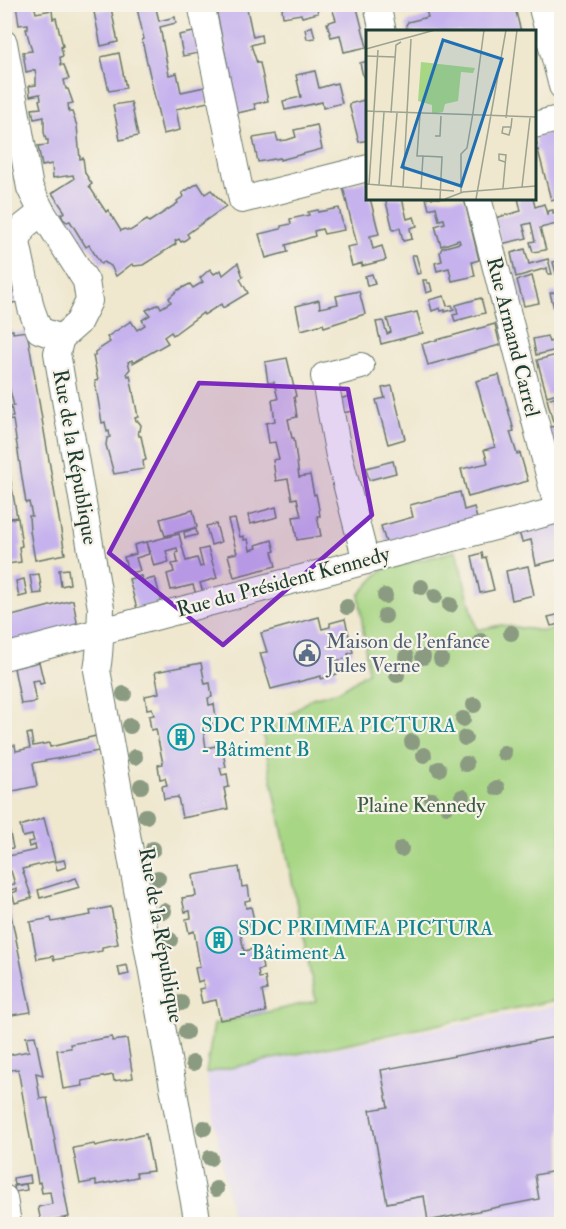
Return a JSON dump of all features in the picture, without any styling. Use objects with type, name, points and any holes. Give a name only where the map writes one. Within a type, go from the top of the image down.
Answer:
[{"type":"street","points":[[201,4],[242,200],[366,169]]},
{"type":"street","points":[[376,4],[382,30]]},
{"type":"street","points":[[541,4],[561,86]]},
{"type":"street","name":"Rue de la République","points":[[4,43],[30,188],[17,242],[31,308],[39,330],[61,338]]},
{"type":"street","points":[[536,124],[561,118]]},
{"type":"street","name":"Rue Armand Carrel","points":[[479,200],[560,510]]},
{"type":"street","name":"Rue de la République","points":[[23,220],[86,281],[89,301],[78,323],[61,338],[57,354],[101,608],[97,670],[181,1090],[214,1224]]},
{"type":"street","points":[[361,366],[324,376],[339,456],[366,561]]},
{"type":"street","name":"Rue du Président Kennedy","points":[[4,657],[100,639],[366,561],[560,510]]},
{"type":"street","name":"Rue de la République","points":[[181,1090],[198,1224]]},
{"type":"street","points":[[4,1198],[8,1224]]},
{"type":"highlighted area","points":[[199,383],[348,389],[372,515],[223,645],[109,553]]},
{"type":"shaded area","points":[[561,1005],[561,1224],[233,1224],[206,1073]]},
{"type":"green space","name":"Plaine Kennedy","points":[[456,551],[477,630],[501,625],[543,631],[561,628],[561,999],[206,1073],[214,1024],[316,1001],[263,735],[312,698],[339,691],[368,672],[359,595],[382,570]]},
{"type":"building","points":[[16,4],[34,4],[36,13],[52,10],[53,19],[56,18],[63,46],[61,47],[63,56],[60,57],[61,65],[64,65],[69,79],[64,80],[73,103],[68,104],[69,112],[72,112],[77,126],[80,159],[83,158],[85,173],[92,184],[89,186],[121,231],[124,229],[130,231],[147,220],[149,222],[178,203],[177,201],[184,196],[182,193],[198,183],[205,194],[211,190],[226,206],[187,234],[189,237],[185,240],[175,241],[176,244],[143,265],[134,266],[132,264],[116,276],[111,266],[104,262],[101,264],[89,245],[86,247],[70,221],[63,219],[61,214],[65,212],[52,193],[74,179],[73,175],[53,178],[52,164],[42,166],[38,146],[48,145],[48,140],[44,132],[44,117],[34,119],[32,109],[41,108],[39,100],[41,99],[40,94],[30,96],[29,86],[36,85],[36,75],[35,70],[26,72],[23,52],[32,51],[26,29],[28,29],[28,24],[19,25]]},
{"type":"building","points":[[136,4],[155,4],[159,21],[175,17],[176,23],[160,27],[169,75],[177,73],[181,92],[205,87],[208,102],[176,109],[180,130],[163,134]]},
{"type":"building","points":[[215,4],[246,4],[253,37],[261,35],[262,42],[251,45],[257,63],[260,63],[268,101],[254,104],[256,109],[237,113]]},
{"type":"building","points":[[316,4],[318,13],[302,17],[301,14],[283,17],[282,8]]},
{"type":"building","points":[[344,4],[356,4],[366,47],[344,52],[340,35],[331,37],[327,23],[336,20],[332,8]]},
{"type":"building","points":[[424,4],[514,4],[520,30],[407,30],[408,22],[428,17]]},
{"type":"building","points":[[111,8],[118,42],[101,46],[94,12]]},
{"type":"building","points":[[312,26],[315,38],[307,39],[305,29]]},
{"type":"building","points":[[194,32],[199,53],[183,56],[179,35]]},
{"type":"building","points":[[119,53],[126,88],[109,91],[101,57]]},
{"type":"building","points":[[366,62],[366,75],[363,76],[360,63]]},
{"type":"building","points":[[315,71],[319,88],[337,83],[342,103],[323,108],[322,102],[285,110],[283,101],[301,97],[296,75]]},
{"type":"building","points":[[366,100],[366,140],[359,142],[349,104]]},
{"type":"building","points":[[131,102],[138,136],[120,140],[113,105]]},
{"type":"building","points":[[317,125],[322,149],[280,160],[280,158],[258,162],[253,138],[276,134],[278,141],[287,140],[296,137],[294,130]]},
{"type":"building","points":[[555,131],[560,135],[561,197],[551,200],[538,150],[536,150],[536,137]]},
{"type":"building","points":[[366,181],[366,200],[370,200],[379,234],[370,236],[373,249],[382,246],[386,260],[352,266],[347,247],[357,245],[343,187]]},
{"type":"building","points":[[386,200],[402,200],[407,219],[414,217],[417,226],[410,228],[412,239],[403,241],[400,228],[393,230]]},
{"type":"building","points":[[427,200],[464,200],[479,260],[472,262],[475,276],[452,281],[449,268],[437,271],[435,263],[442,261],[440,252],[442,248],[460,243],[459,240],[441,246],[435,226],[445,223],[444,219],[439,220],[436,207],[429,209]]},
{"type":"building","points":[[518,200],[533,200],[535,207],[544,204],[547,214],[548,211],[553,210],[553,213],[559,211],[557,203],[561,202],[561,223],[540,228],[546,250],[533,252],[530,242],[535,241],[531,223],[523,225],[527,238],[501,244],[495,218],[521,211]]},
{"type":"building","points":[[339,208],[344,230],[324,234],[322,229],[314,231],[315,236],[286,245],[288,252],[266,258],[259,234],[281,229],[281,226],[291,224],[290,219],[309,215],[308,212]]},
{"type":"building","points":[[525,249],[529,264],[548,259],[552,274],[548,274],[547,268],[516,277],[511,253]]},
{"type":"building","points":[[412,255],[416,255],[421,273],[417,274]]},
{"type":"building","points":[[14,257],[22,301],[8,304],[4,290],[4,259]]},
{"type":"building","points":[[561,260],[561,281],[558,281],[553,262]]},
{"type":"building","points":[[238,263],[243,277],[240,279],[248,293],[223,308],[221,304],[204,315],[203,313],[173,335],[171,332],[164,337],[168,343],[133,363],[132,360],[128,362],[130,369],[127,373],[128,376],[130,375],[138,417],[135,418],[141,425],[138,431],[146,460],[143,461],[144,469],[114,474],[106,445],[107,438],[110,437],[109,431],[107,432],[105,422],[102,423],[95,381],[98,380],[93,356],[95,352],[110,342],[107,337],[131,321],[137,330],[145,325],[142,320],[150,315],[146,310],[159,304],[161,308],[171,302],[169,298],[178,290],[190,284],[193,288],[203,282],[200,278],[210,269],[214,274],[221,270],[223,275]]},
{"type":"building","points":[[372,274],[375,284],[367,286],[365,276]]},
{"type":"building","points":[[532,276],[539,303],[524,306],[517,280]]},
{"type":"building","points":[[423,280],[430,283],[432,291],[426,293]]},
{"type":"building","points":[[359,291],[365,314],[324,327],[323,324],[301,330],[296,306],[319,300],[320,308],[338,304],[336,296]]},
{"type":"building","points":[[556,292],[558,298],[561,297],[561,310],[555,312],[550,293]]},
{"type":"building","points":[[444,296],[447,306],[452,305],[454,309],[445,312],[440,308],[432,311],[429,300]]},
{"type":"building","points":[[481,298],[485,313],[455,321],[453,315],[458,314],[456,305]]},
{"type":"building","points":[[417,312],[423,333],[381,344],[376,322],[383,321],[387,334],[391,332],[387,319]]},
{"type":"building","points":[[495,324],[500,345],[428,365],[422,344]]},
{"type":"building","points":[[561,327],[561,349],[536,355],[533,339],[547,336],[549,342],[556,340],[554,329]]},
{"type":"building","points":[[13,330],[13,333],[27,331],[65,554],[35,560],[30,531],[29,516],[32,516],[29,502],[26,503],[13,420],[4,421],[4,418],[13,417],[11,406],[14,406],[7,379],[4,380],[4,331]]},
{"type":"building","points":[[561,354],[561,392],[547,396],[537,360]]},
{"type":"building","points":[[287,358],[296,396],[294,397],[297,417],[288,419],[292,438],[294,438],[299,477],[310,475],[320,516],[317,516],[321,536],[297,540],[293,517],[301,516],[297,498],[292,499],[288,479],[276,481],[273,460],[279,459],[275,442],[269,443],[266,423],[275,421],[272,400],[278,399],[274,382],[268,383],[265,362]]},
{"type":"building","points":[[499,375],[514,431],[510,432],[517,454],[520,453],[528,481],[468,497],[461,469],[488,463],[484,450],[495,447],[476,381]]},
{"type":"building","points":[[392,386],[405,439],[388,444],[376,400],[385,398],[382,388]]},
{"type":"building","points":[[561,395],[561,420],[553,422],[547,399]]},
{"type":"building","points":[[349,396],[353,411],[342,413],[340,399]]},
{"type":"building","points":[[561,424],[561,454],[555,455],[548,428]]},
{"type":"building","points":[[4,439],[7,439],[9,463],[4,464]]},
{"type":"building","points":[[393,461],[396,473],[369,480],[366,468]]},
{"type":"building","points":[[4,470],[7,478],[10,477],[17,517],[4,519]]},
{"type":"building","points":[[460,492],[464,510],[474,507],[477,519],[386,543],[381,526],[413,517],[410,505]]},
{"type":"building","points":[[276,507],[278,517],[250,524],[248,515]]},
{"type":"building","points":[[193,510],[197,527],[165,536],[160,519]]},
{"type":"building","points":[[18,518],[22,546],[19,547],[21,562],[7,564],[4,547],[4,520]]},
{"type":"building","points":[[235,519],[240,537],[244,536],[244,540],[248,539],[250,550],[257,548],[256,545],[272,540],[275,551],[272,552],[276,566],[234,577],[228,555],[237,553],[228,520]]},
{"type":"building","points":[[561,521],[561,559],[536,565],[531,540],[522,542],[519,532]]},
{"type":"building","points":[[216,524],[221,542],[211,545],[206,526]]},
{"type":"building","points":[[196,529],[197,535],[185,538],[184,532]]},
{"type":"building","points":[[179,534],[186,561],[197,558],[200,567],[203,566],[199,550],[208,548],[217,578],[200,583],[203,592],[196,594],[193,585],[171,590],[167,574],[174,572],[172,564],[178,563],[177,548],[166,551],[169,562],[154,566],[147,542]]},
{"type":"building","points":[[146,542],[149,554],[136,558],[140,571],[128,573],[124,557],[136,554],[134,545]]},
{"type":"building","points":[[482,553],[483,558],[486,557],[494,590],[480,593],[472,556]]},
{"type":"building","points":[[528,566],[534,595],[512,600],[506,571]]},
{"type":"building","points":[[68,569],[70,584],[61,586],[59,570]]},
{"type":"building","points":[[39,574],[42,593],[33,594],[30,575]]},
{"type":"building","points":[[141,576],[142,581],[155,578],[162,603],[137,609],[129,579]]},
{"type":"building","points":[[24,579],[27,595],[19,597],[16,581]]},
{"type":"building","points":[[73,600],[77,622],[73,627],[4,646],[4,618]]},
{"type":"building","points":[[561,614],[561,624],[551,626],[548,617]]},
{"type":"building","name":"Maison de l'enfance Jules Verne","points":[[319,617],[322,629],[330,627],[330,623],[345,619],[353,652],[348,654],[349,658],[334,661],[337,674],[271,689],[260,653],[267,652],[261,633]]},
{"type":"building","points":[[39,662],[44,683],[40,684],[39,680],[32,681],[36,702],[21,704],[14,668]]},
{"type":"building","name":"SDC PRIMMEA PICTURA - Bâtiment B","points":[[201,663],[205,684],[210,683],[212,697],[208,698],[209,705],[214,704],[216,717],[211,718],[213,726],[203,728],[206,748],[216,746],[218,754],[223,753],[226,767],[220,768],[222,775],[227,774],[229,787],[224,788],[228,809],[182,818],[178,797],[164,799],[162,786],[167,785],[165,778],[160,779],[158,765],[163,764],[156,729],[151,730],[149,716],[154,715],[152,708],[147,709],[145,696],[159,693],[155,672]]},
{"type":"building","points":[[31,733],[33,746],[49,743],[50,747],[96,736],[99,751],[33,763],[37,786],[4,793],[4,747],[15,745],[16,751],[30,748],[27,734]]},
{"type":"building","points":[[44,818],[55,861],[22,869],[32,898],[15,903],[12,893],[17,891],[17,888],[11,890],[9,885],[15,884],[11,871],[4,872],[4,857],[36,850],[35,845],[29,847],[28,842],[34,841],[32,835],[23,837],[20,826]]},
{"type":"building","points":[[9,829],[13,848],[4,849],[4,831]]},
{"type":"building","points":[[64,860],[66,867],[57,870],[55,862]]},
{"type":"building","name":"SDC PRIMMEA PICTURA - Bâtiment A","points":[[239,867],[242,887],[248,886],[250,900],[245,901],[246,908],[251,907],[254,920],[249,921],[250,929],[240,931],[244,951],[254,949],[255,957],[261,956],[263,969],[258,970],[259,978],[265,977],[267,990],[262,991],[266,1012],[220,1020],[216,1000],[202,1003],[199,989],[204,988],[203,980],[198,982],[195,968],[200,967],[194,931],[189,933],[186,919],[191,918],[190,911],[185,912],[182,898],[196,896],[193,875]]},
{"type":"building","points":[[76,878],[80,887],[40,898],[38,890]]},
{"type":"building","points":[[4,881],[31,1012],[6,1016],[4,998],[11,997],[4,960]]},
{"type":"building","points":[[111,907],[118,944],[102,947],[102,951],[54,960],[53,956],[37,959],[30,922],[51,918],[52,922],[91,915],[90,911]]},
{"type":"building","points":[[127,965],[129,974],[120,976],[118,967]]},
{"type":"building","points":[[35,1036],[43,1075],[36,1073],[40,1099],[47,1098],[69,1217],[41,1222],[38,1207],[52,1204],[50,1192],[42,1193],[40,1182],[38,1183],[18,1069],[4,1071],[4,1056],[29,1051],[26,1037]]},
{"type":"building","points":[[561,1036],[561,1170],[535,1175],[539,1199],[428,1221],[424,1196],[387,1203],[370,1110],[388,1107],[381,1070]]},
{"type":"building","points":[[112,1037],[112,1041],[127,1039],[133,1078],[114,1081],[113,1075],[82,1081],[83,1086],[63,1089],[57,1050],[71,1048],[70,1044]]},
{"type":"building","points":[[146,1134],[153,1171],[136,1173],[137,1177],[96,1185],[96,1181],[80,1184],[73,1148],[94,1144],[95,1146]]},
{"type":"building","points":[[30,1175],[31,1183],[14,1185],[13,1178]]},
{"type":"building","points":[[26,1184],[27,1190],[15,1192],[14,1186]]},
{"type":"place","name":"Maison de l'enfance Jules Verne","points":[[307,653]]},
{"type":"place","name":"SDC PRIMMEA PICTURA - Bâtiment B","points":[[181,737]]},
{"type":"place","name":"SDC PRIMMEA PICTURA - Bâtiment A","points":[[219,940]]}]
